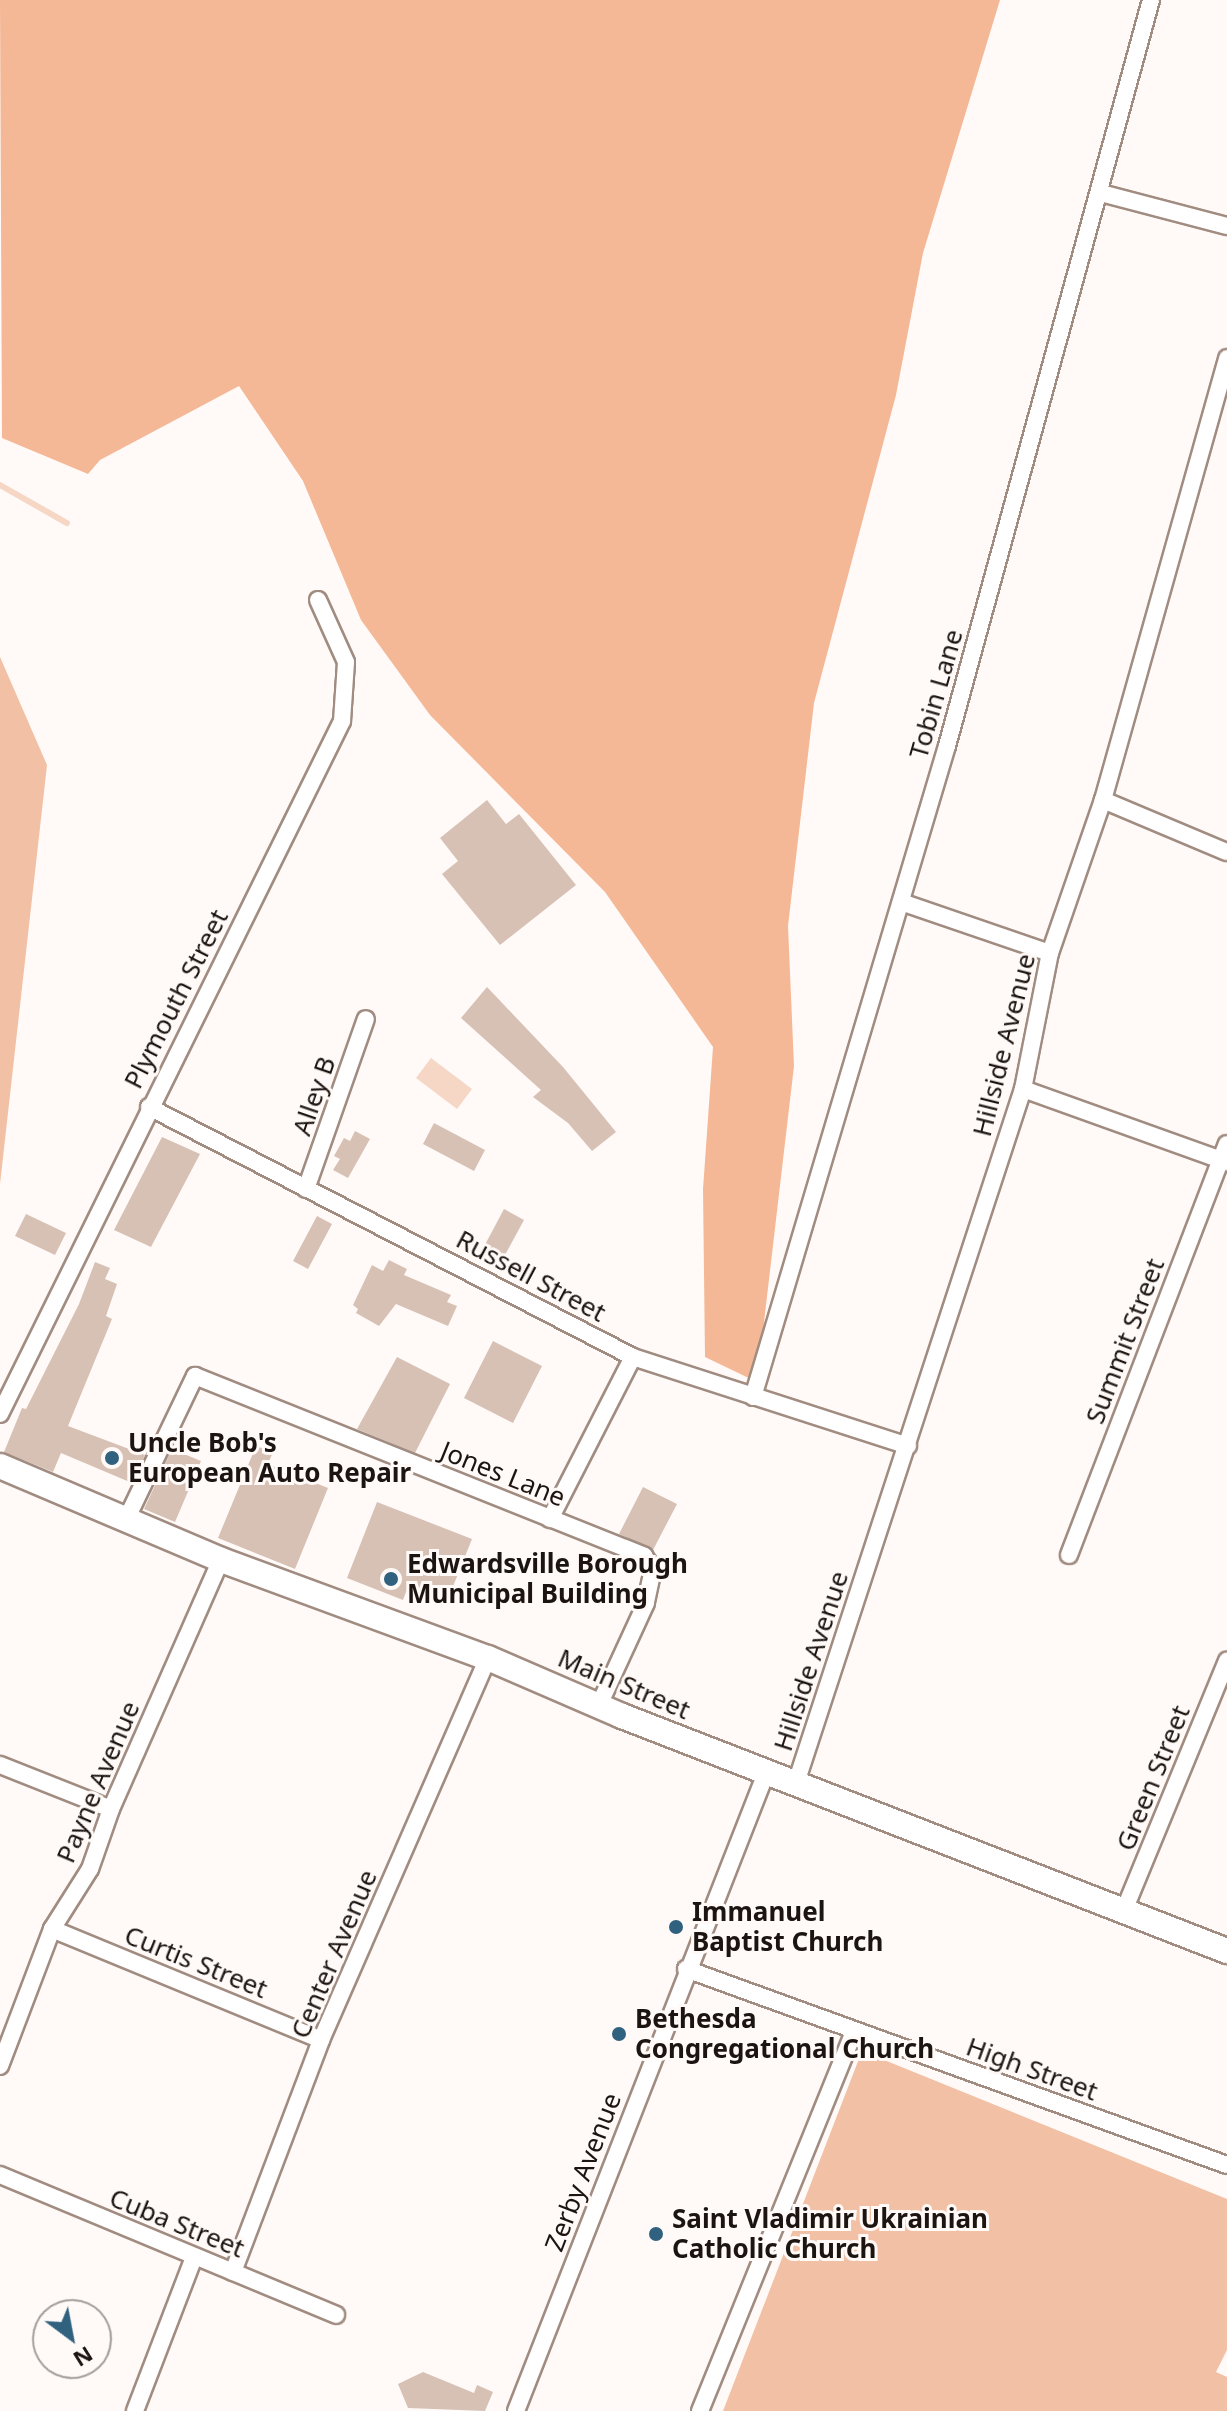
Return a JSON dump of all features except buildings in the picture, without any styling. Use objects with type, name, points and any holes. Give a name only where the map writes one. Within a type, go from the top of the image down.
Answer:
[{"type":"street","name":"Tobin Lane","points":[[753,1397],[901,902],[1101,193],[1151,0]]},
{"type":"street","points":[[1101,193],[1227,226]]},
{"type":"street","name":"Hillside Avenue","points":[[796,1783],[1023,1089],[1050,953],[1103,800],[1227,358]]},
{"type":"street","name":"Plymouth Street","points":[[0,1414],[342,721],[346,662],[318,600]]},
{"type":"street","points":[[1103,800],[1227,852]]},
{"type":"street","points":[[901,902],[1050,953]]},
{"type":"street","name":"Alley B","points":[[306,1189],[366,1019]]},
{"type":"street","points":[[1023,1089],[1225,1155]]},
{"type":"street","name":"Russell Street","points":[[149,1107],[633,1357],[908,1446]]},
{"type":"street","name":"Summit Street","points":[[1069,1555],[1225,1155]]},
{"type":"street","points":[[550,1519],[633,1357]]},
{"type":"street","name":"Jones Lane","points":[[126,1520],[195,1376],[644,1556],[653,1569],[646,1603],[599,1705]]},
{"type":"street","name":"Main Street","points":[[0,1466],[221,1560],[488,1658],[766,1773],[1227,1951]]},
{"type":"street","name":"Payne Avenue","points":[[0,2066],[52,1929],[90,1869],[111,1809],[221,1560]]},
{"type":"street","name":"Center Avenue","points":[[233,2272],[321,2040],[488,1658]]},
{"type":"street","name":"Green Street","points":[[1123,1913],[1227,1661]]},
{"type":"street","points":[[0,1765],[111,1809]]},
{"type":"street","name":"Zerby Avenue","points":[[516,2411],[686,1969],[766,1773]]},
{"type":"street","name":"Curtis Street","points":[[52,1929],[321,2040]]},
{"type":"street","name":"High Street","points":[[686,1969],[1227,2165]]},
{"type":"street","points":[[700,2411],[854,2031]]},
{"type":"street","name":"Cuba Street","points":[[0,2175],[336,2315]]},
{"type":"street","points":[[135,2411],[194,2257]]},
{"type":"shaded area","points":[[0,0],[1000,0],[923,253],[896,395],[814,703],[788,926],[794,1066],[757,1382],[705,1357],[703,1189],[713,1047],[605,892],[430,715],[361,620],[303,481],[239,386],[100,460],[88,474],[2,438]]},
{"type":"shaded area","points":[[0,657],[47,765],[0,1184]]},
{"type":"shaded area","points":[[431,1058],[472,1089],[457,1109],[416,1078]]},
{"type":"shaded area","points":[[862,2051],[1227,2199],[1227,2350],[1216,2372],[1227,2377],[1227,2411],[723,2411]]},
{"type":"waterway","points":[[0,485],[67,523]]},
{"type":"place","name":"Uncle Bob's European Auto Repair","points":[[112,1458]]},
{"type":"place","name":"Edwardsville Borough Municipal Building","points":[[391,1579]]},
{"type":"place","name":"Immanuel Baptist Church","points":[[676,1927]]},
{"type":"place","name":"Bethesda Congregational Church","points":[[619,2034]]},
{"type":"place","name":"Saint Vladimir Ukrainian Catholic Church","points":[[656,2234]]}]
